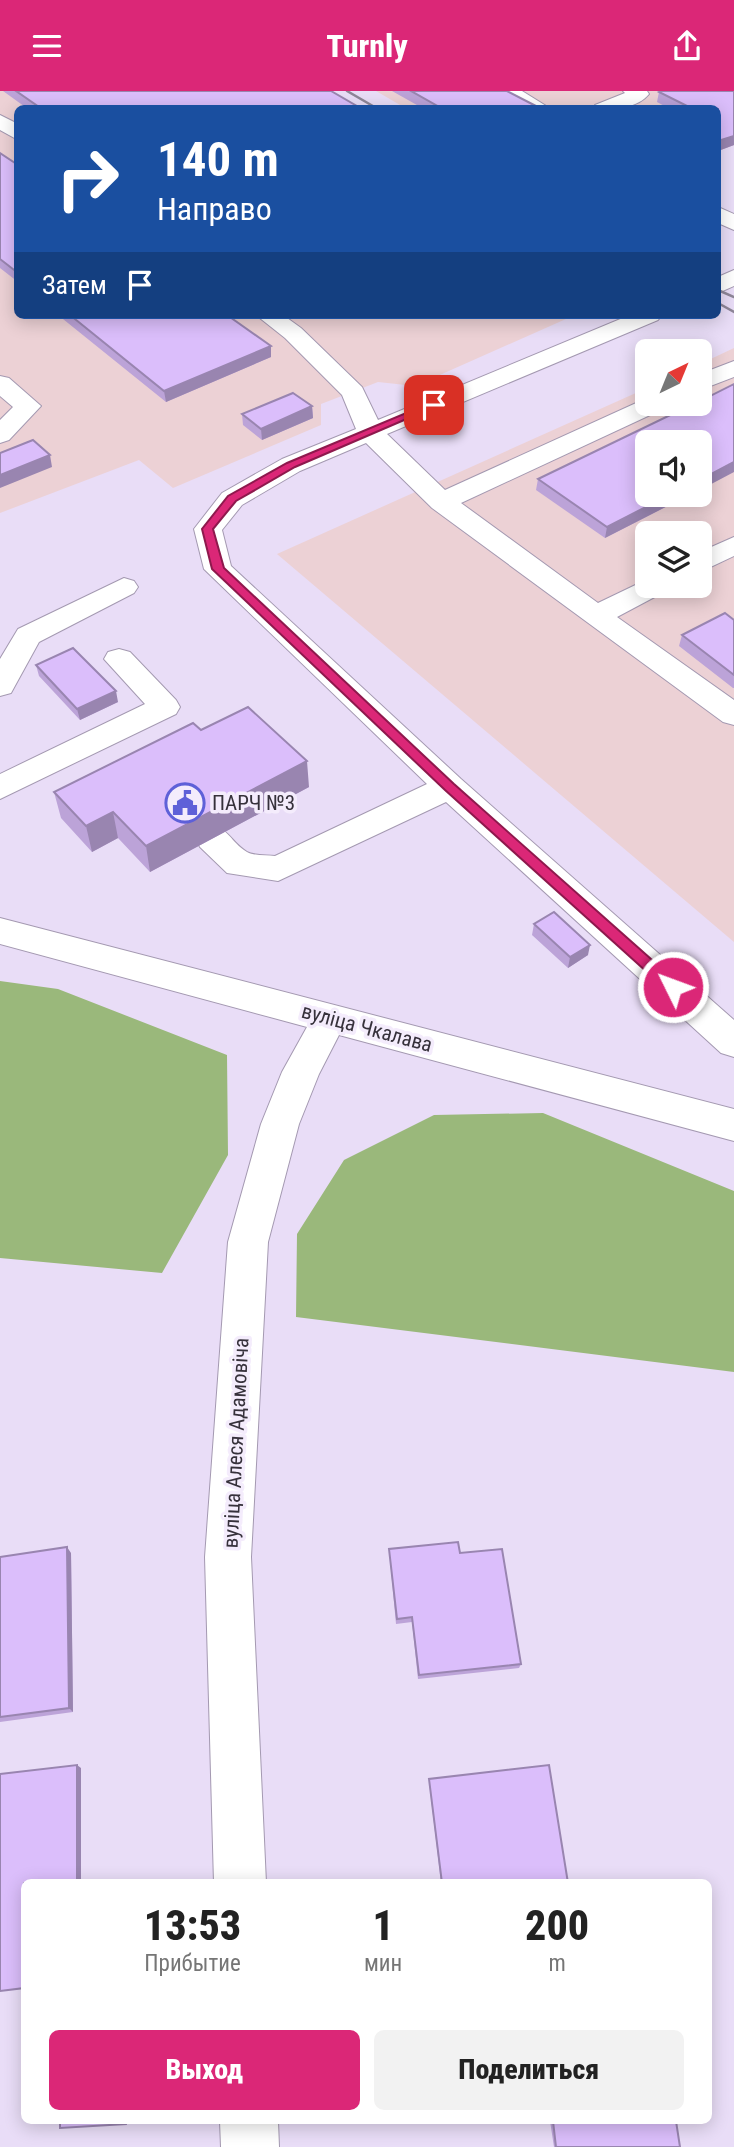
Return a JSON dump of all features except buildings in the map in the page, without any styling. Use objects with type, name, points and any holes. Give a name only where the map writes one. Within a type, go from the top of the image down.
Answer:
[{"type":"street","points":[[508,91],[534,105]]},
{"type":"street","points":[[611,105],[639,92]]},
{"type":"street","points":[[274,319],[293,333],[353,392],[370,432],[442,502],[734,715]]},
{"type":"street","points":[[640,319],[291,465],[232,499],[208,529],[218,569],[450,787],[734,1042]]},
{"type":"street","points":[[712,378],[734,368]]},
{"type":"street","points":[[0,383],[27,406],[0,435]]},
{"type":"street","points":[[442,502],[635,413]]},
{"type":"street","points":[[712,556],[734,545]]},
{"type":"street","points":[[0,686],[28,636],[124,587]]},
{"type":"street","points":[[596,616],[635,596]]},
{"type":"street","points":[[0,788],[165,708],[119,659]]},
{"type":"street","points":[[212,838],[239,864],[278,869],[450,787]]},
{"type":"street","name":"вуліца Чкалава","points":[[0,931],[734,1125]]},
{"type":"street","name":"вуліца Алеся Адамовіча","points":[[240,1879],[228,1557],[248,1242],[280,1124],[300,1072],[330,1018]]},
{"type":"street","points":[[249,2124],[250,2147]]},
{"type":"shaded area","points":[[0,91],[313,91],[339,105],[14,105],[14,319],[566,319],[415,386],[378,382],[321,404],[321,425],[173,488],[139,460],[0,513]]},
{"type":"shaded area","points":[[376,91],[734,91],[734,145],[721,150],[721,105],[400,105]]},
{"type":"shaded area","points":[[734,348],[734,942],[277,554],[635,393],[635,417],[712,417],[712,358]]},
{"type":"green space","points":[[0,981],[58,989],[227,1055],[228,1155],[162,1273],[0,1258]]},
{"type":"green space","points":[[543,1113],[734,1191],[734,1372],[296,1317],[297,1234],[344,1160],[434,1115]]},
{"type":"railway","points":[[347,91],[371,105]]},
{"type":"railway","points":[[721,291],[734,297]]},
{"type":"railway","points":[[721,305],[734,312]]},
{"type":"place","name":"ПАРЧ №3","points":[[185,803]]},
{"type":"route","points":[[434,405],[291,465],[232,499],[208,529],[218,569],[450,787],[673,987]]}]
